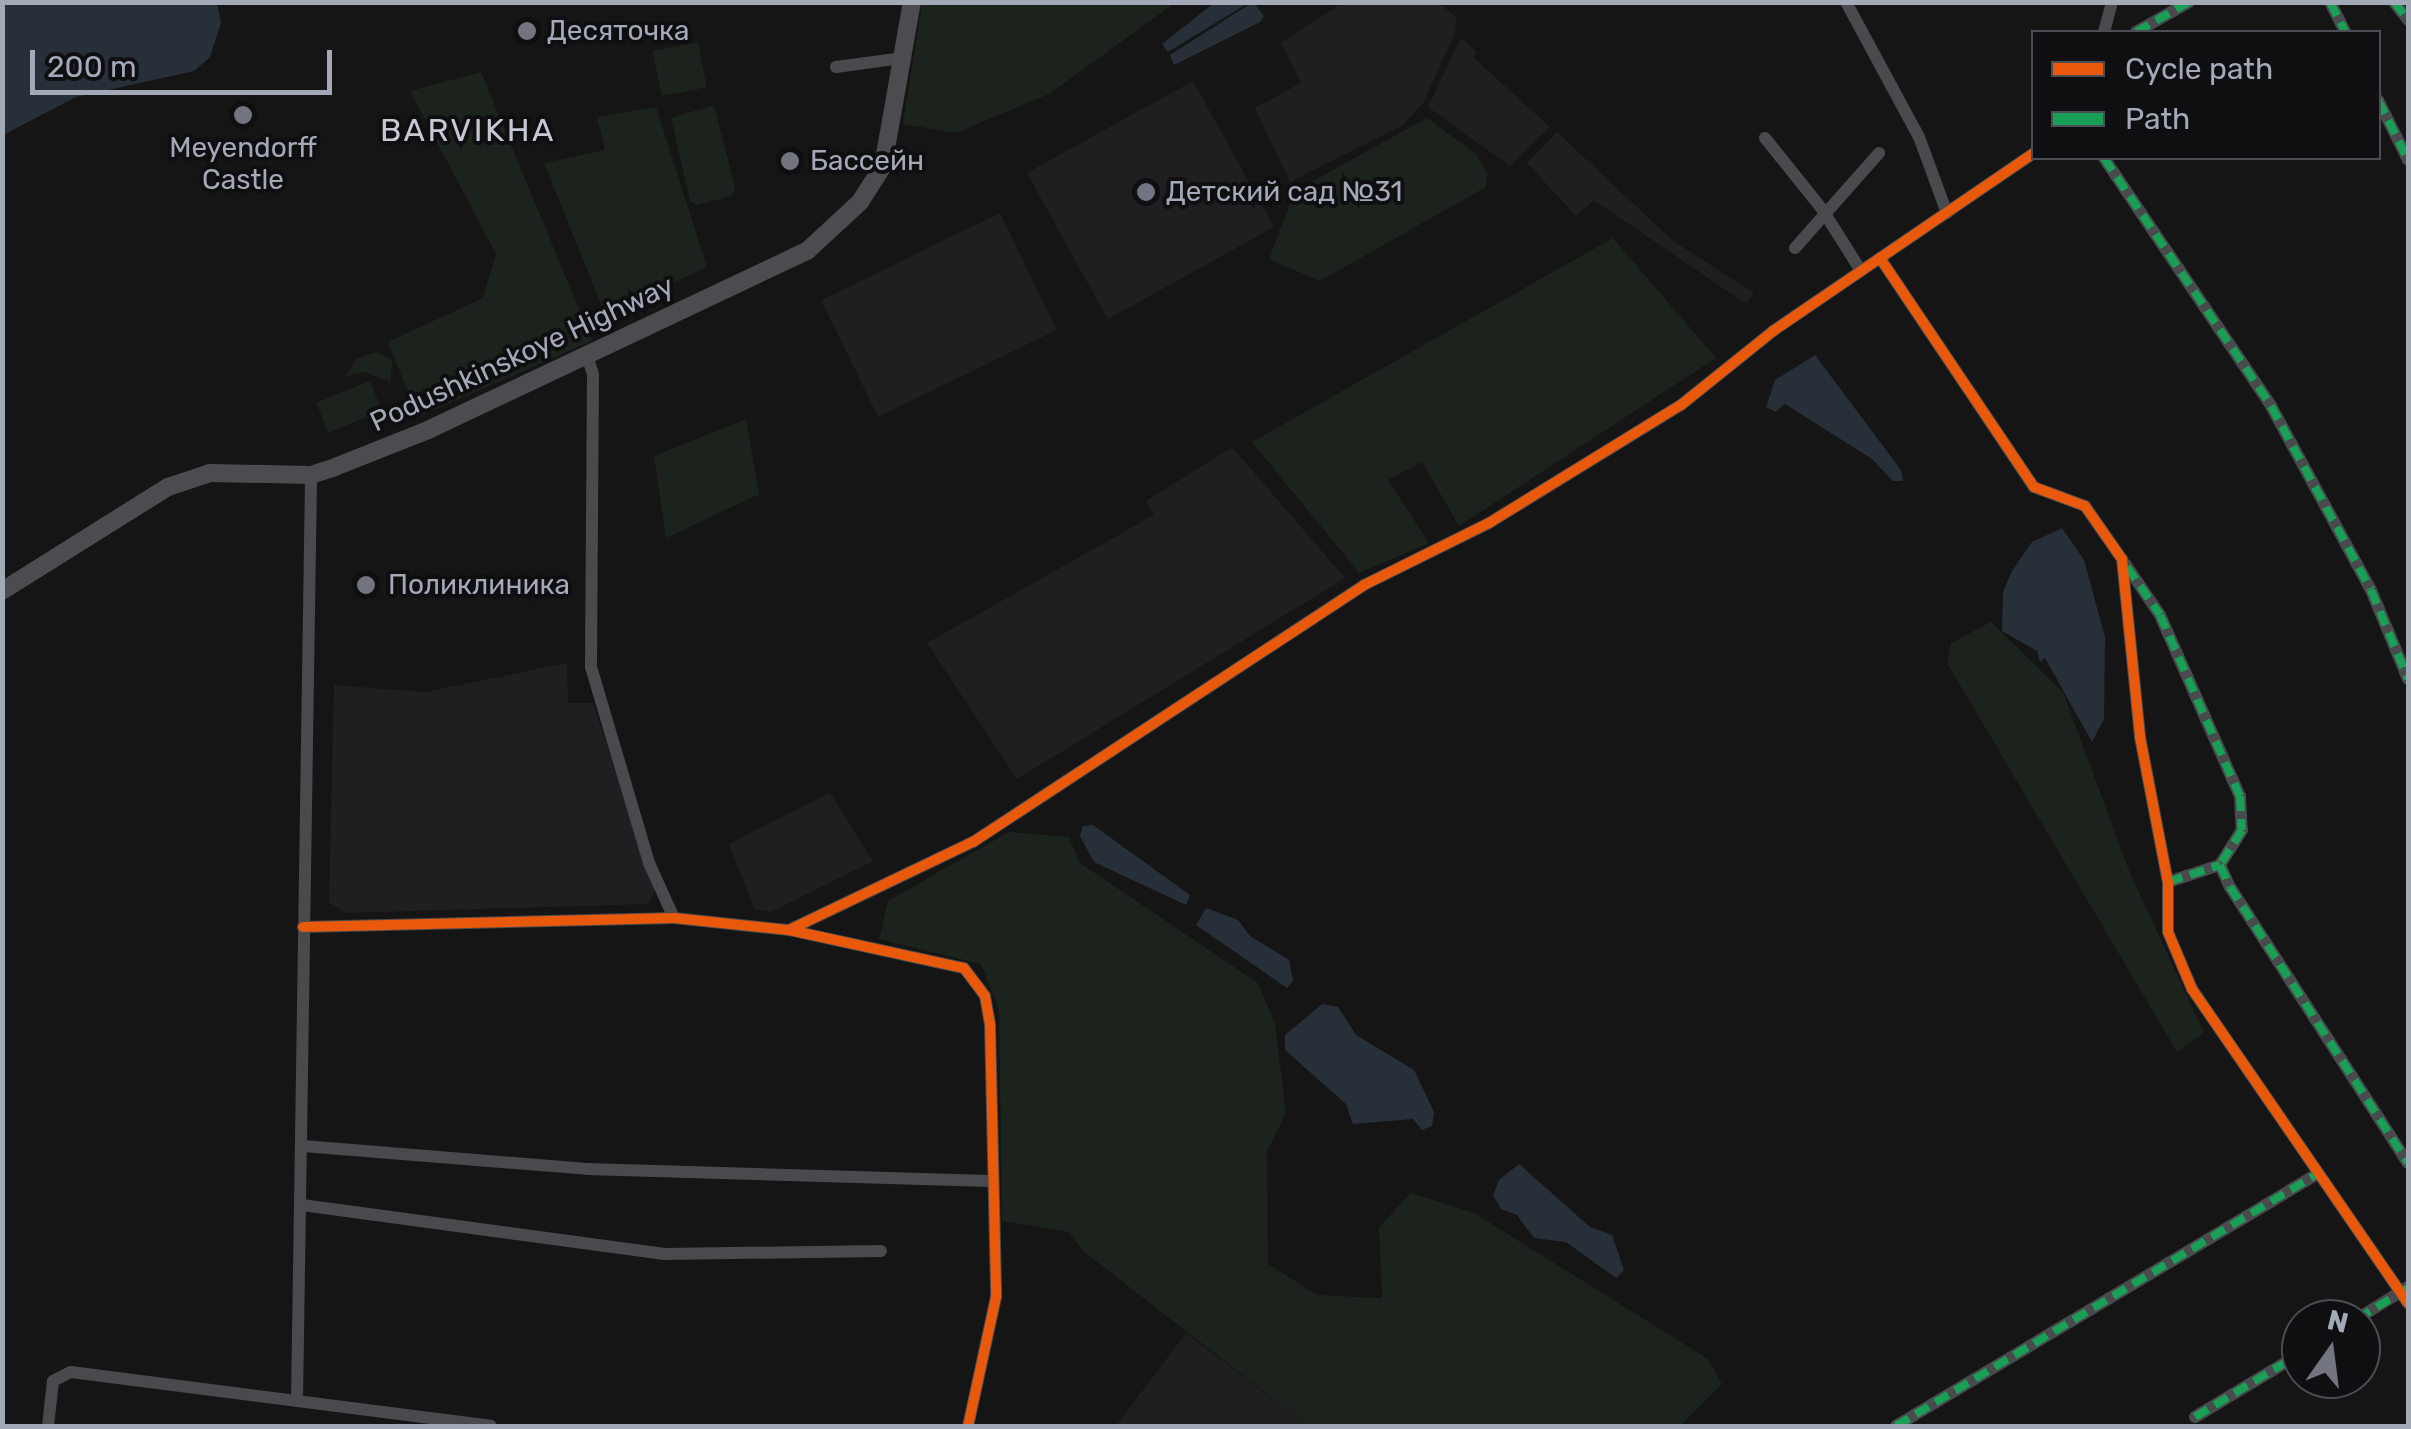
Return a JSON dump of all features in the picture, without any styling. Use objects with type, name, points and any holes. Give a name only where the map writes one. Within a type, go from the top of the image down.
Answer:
[{"type":"main road","name":"Podushkinskoye Highway","points":[[2,591],[168,487],[210,473],[311,475],[428,430],[774,268],[830,234],[883,166],[912,2]]},
{"type":"street","points":[[1846,2],[1919,136],[1947,214]]},
{"type":"street","points":[[2105,30],[2112,2]]},
{"type":"street","points":[[2140,30],[2189,2]]},
{"type":"street","points":[[2330,2],[2344,30]]},
{"type":"street","points":[[2394,2],[2408,20]]},
{"type":"street","points":[[836,67],[904,58]]},
{"type":"street","points":[[2381,106],[2408,160]]},
{"type":"street","points":[[1765,138],[1826,214],[1860,271]]},
{"type":"street","points":[[1795,248],[1879,153]]},
{"type":"street","points":[[790,930],[973,842],[1364,585],[1489,523],[1681,406],[1860,271],[2031,155]]},
{"type":"street","points":[[2105,160],[2271,406],[2371,590],[2408,680]]},
{"type":"street","points":[[1880,258],[2034,487],[2085,506],[2160,615],[2240,796],[2242,830],[2220,865],[2168,882]]},
{"type":"street","points":[[587,355],[594,375],[591,667],[649,864],[674,918]]},
{"type":"street","points":[[297,1401],[311,475]]},
{"type":"street","points":[[2122,559],[2140,737],[2168,882],[2168,932],[2192,989],[2316,1175],[2406,1294],[2381,1307]]},
{"type":"street","points":[[2220,865],[2345,1072],[2408,1163]]},
{"type":"street","points":[[303,927],[674,918],[790,930],[919,954],[964,968],[977,981],[990,1024],[995,1321],[968,1426]]},
{"type":"street","points":[[303,1146],[587,1169],[990,1181]]},
{"type":"street","points":[[1896,1426],[2316,1175]]},
{"type":"street","points":[[302,1205],[664,1254],[882,1251]]},
{"type":"street","points":[[2194,1417],[2281,1365]]},
{"type":"street","points":[[48,1426],[53,1381],[71,1372],[491,1426]]},
{"type":"shaded area","points":[[3,2],[217,3],[221,23],[210,57],[194,71],[76,97],[3,135]]},
{"type":"shaded area","points":[[922,2],[1175,3],[1049,94],[956,133],[903,124]]},
{"type":"shaded area","points":[[1253,2],[1264,16],[1260,22],[1174,65],[1170,55]]},
{"type":"shaded area","points":[[1214,3],[1248,3],[1168,52],[1162,44]]},
{"type":"shaded area","points":[[1342,3],[1440,3],[1457,19],[1454,36],[1423,103],[1403,125],[1290,182],[1255,108],[1301,83],[1281,43]]},
{"type":"shaded area","points":[[1461,38],[1477,52],[1474,58],[1550,127],[1510,166],[1428,107]]},
{"type":"shaded area","points":[[698,42],[707,87],[662,96],[653,51]]},
{"type":"shaded area","points":[[481,72],[592,341],[418,417],[388,342],[483,298],[496,254],[410,91]]},
{"type":"shaded area","name":"Детский сад №31","points":[[1193,81],[1274,227],[1108,319],[1027,173]]},
{"type":"shaded area","points":[[714,105],[735,188],[731,196],[697,205],[690,201],[671,118]]},
{"type":"shaded area","points":[[656,107],[707,267],[605,314],[544,163],[605,150],[597,117]]},
{"type":"shaded area","points":[[1427,118],[1476,154],[1487,173],[1486,187],[1320,281],[1269,259],[1295,191]]},
{"type":"shaded area","points":[[1557,132],[1673,241],[1754,293],[1746,304],[1594,200],[1576,216],[1527,163]]},
{"type":"shaded area","points":[[1000,213],[1057,330],[878,417],[821,300]]},
{"type":"shaded area","points":[[1613,238],[1716,358],[1459,526],[1422,462],[1388,480],[1429,543],[1359,573],[1252,442]]},
{"type":"shaded area","points":[[376,352],[392,360],[391,382],[364,372],[346,376],[356,359]]},
{"type":"shaded area","points":[[1815,355],[1901,470],[1903,481],[1893,481],[1872,459],[1785,404],[1776,412],[1766,407],[1775,380]]},
{"type":"shaded area","points":[[370,381],[382,411],[328,432],[316,403]]},
{"type":"shaded area","points":[[746,419],[759,494],[666,538],[654,456]]},
{"type":"shaded area","points":[[1232,447],[1345,578],[1017,779],[927,643],[1154,515],[1146,501]]},
{"type":"shaded area","points":[[2062,528],[2084,560],[2105,637],[2104,719],[2092,742],[2045,658],[2040,662],[2037,651],[2002,631],[2003,592],[2012,571],[2032,542]]},
{"type":"shaded area","points":[[1991,622],[2063,692],[2130,873],[2204,1033],[2177,1052],[1947,663],[1951,643]]},
{"type":"shaded area","points":[[567,663],[568,703],[593,703],[655,890],[648,904],[346,913],[329,902],[334,685],[425,692]]},
{"type":"shaded area","points":[[830,793],[873,861],[771,912],[754,909],[729,844]]},
{"type":"shaded area","points":[[1093,825],[1190,895],[1186,905],[1094,862],[1080,836],[1083,826]]},
{"type":"shaded area","points":[[1009,832],[1069,837],[1080,863],[1258,983],[1275,1024],[1286,1113],[1267,1151],[1268,1264],[1317,1295],[1382,1298],[1379,1227],[1411,1193],[1474,1213],[1708,1359],[1722,1384],[1680,1426],[1308,1426],[1083,1251],[1068,1232],[1002,1221],[999,1010],[981,964],[879,939],[888,901]]},
{"type":"shaded area","points":[[1206,908],[1238,920],[1250,936],[1289,960],[1293,981],[1287,988],[1196,925]]},
{"type":"shaded area","points":[[1322,1004],[1338,1007],[1356,1035],[1414,1070],[1434,1112],[1432,1126],[1422,1130],[1413,1119],[1353,1124],[1346,1104],[1285,1050],[1285,1035]]},
{"type":"shaded area","points":[[1519,1164],[1590,1227],[1612,1235],[1624,1270],[1616,1278],[1566,1242],[1534,1238],[1517,1215],[1501,1209],[1493,1195],[1499,1180]]},
{"type":"shaded area","points":[[1186,1333],[1308,1426],[1116,1426]]},
{"type":"marked path","points":[[2140,30],[2189,2]]},
{"type":"marked path","points":[[2330,2],[2344,30]]},
{"type":"marked path","points":[[2394,2],[2408,20]]},
{"type":"marked path","points":[[2381,106],[2408,160]]},
{"type":"marked path","points":[[2105,160],[2271,406],[2371,590],[2408,679]]},
{"type":"marked path","points":[[2127,567],[2160,615],[2240,796],[2242,830],[2220,865],[2230,887],[2408,1163]]},
{"type":"marked path","points":[[2168,882],[2220,865]]},
{"type":"marked path","points":[[1896,1426],[2316,1175]]},
{"type":"marked path","points":[[2381,1304],[2408,1288]]},
{"type":"marked path","points":[[2195,1417],[2281,1365]]},
{"type":"cycle path","points":[[789,930],[973,842],[1364,585],[1489,523],[1681,405],[1773,331],[2031,155]]},
{"type":"cycle path","points":[[1880,258],[2034,487],[2085,506],[2122,559],[2140,737],[2168,882],[2168,932],[2192,989],[2408,1303]]},
{"type":"cycle path","points":[[303,927],[674,918],[789,930],[964,968],[985,996],[990,1024],[996,1297],[968,1426]]},
{"type":"place","name":"Десяточка","points":[[527,31]]},
{"type":"place","name":"Meyendorff Castle","points":[[243,115]]},
{"type":"place","name":"Бассейн","points":[[790,161]]},
{"type":"place","name":"Детский сад №31","points":[[1146,192]]},
{"type":"place","name":"Поликлиника","points":[[366,585]]},
{"type":"district","name":"BARVIKHA","points":[[468,130]]}]
